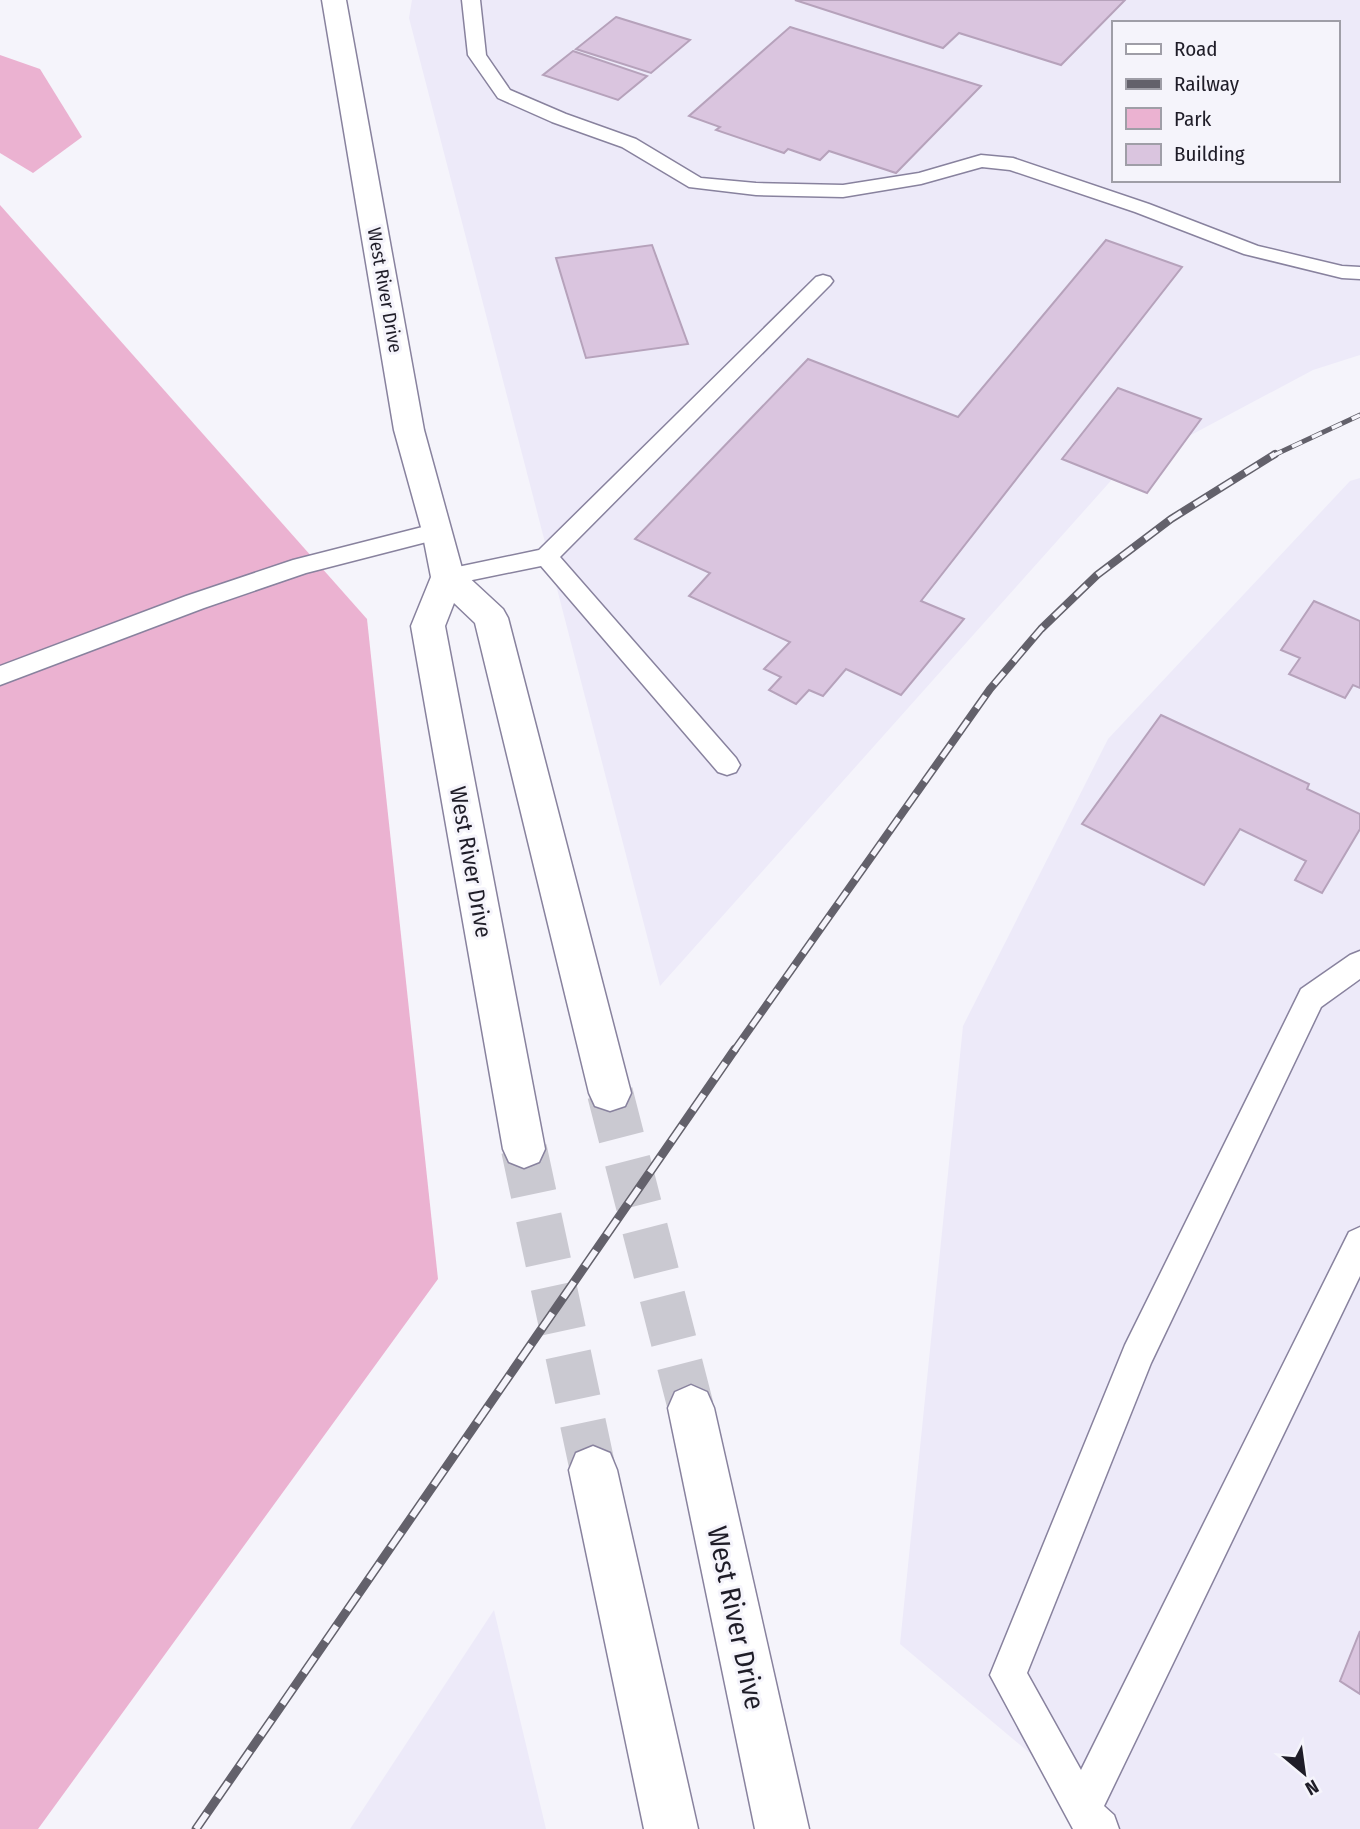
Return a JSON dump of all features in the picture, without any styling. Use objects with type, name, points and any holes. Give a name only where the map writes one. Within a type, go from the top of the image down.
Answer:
[{"type":"main road","name":"West River Drive","points":[[334,0],[409,430],[438,531],[448,577],[428,626],[524,1149]]},
{"type":"main road","points":[[448,577],[491,618],[610,1093]]},
{"type":"main road","name":"West River Drive","points":[[691,1408],[782,1829]]},
{"type":"main road","points":[[593,1470],[671,1829]]},
{"type":"lane","points":[[471,0],[477,55],[504,94],[559,118],[629,143],[696,183],[756,189],[844,191],[921,178],[981,161],[1013,164],[1142,208],[1251,250],[1342,272],[1360,273]]},
{"type":"lane","points":[[448,577],[546,557],[823,281]]},
{"type":"lane","points":[[0,676],[195,602],[301,566],[438,531]]},
{"type":"lane","points":[[546,557],[727,765]]},
{"type":"lane","points":[[1091,1820],[1008,1675],[1137,1356],[1311,998],[1360,963]]},
{"type":"lane","points":[[1091,1820],[1360,1242]]},
{"type":"shaded area","points":[[412,0],[1360,0],[1360,355],[1313,370],[1116,475],[660,986],[409,18]]},
{"type":"shaded area","points":[[1360,478],[1360,1829],[1120,1829],[900,1644],[963,1026],[1108,739],[1350,481]]},
{"type":"shaded area","points":[[494,1610],[546,1829],[350,1829]]},
{"type":"green space","points":[[0,55],[40,69],[82,137],[33,173],[0,153]]},
{"type":"green space","points":[[0,205],[367,619],[438,1279],[38,1829],[0,1829]]},
{"type":"building","points":[[795,0],[1125,0],[1061,65],[959,33],[943,48]]},
{"type":"building","points":[[616,17],[690,40],[651,73],[576,49]]},
{"type":"building","points":[[790,27],[981,86],[896,173],[829,151],[820,160],[788,149],[784,153],[716,130],[720,127],[689,116]]},
{"type":"building","points":[[573,51],[647,76],[618,100],[543,75]]},
{"type":"building","points":[[1106,240],[1182,267],[921,601],[964,619],[901,695],[846,669],[823,696],[809,690],[796,704],[769,690],[781,677],[764,669],[790,642],[689,596],[710,573],[635,539],[808,359],[958,417]]},
{"type":"building","points":[[652,245],[688,344],[586,358],[556,258]]},
{"type":"building","points":[[1118,388],[1201,419],[1147,493],[1062,459]]},
{"type":"building","points":[[1314,601],[1360,621],[1360,688],[1353,685],[1345,698],[1289,674],[1300,658],[1281,650]]},
{"type":"building","points":[[1161,715],[1309,784],[1307,789],[1360,814],[1360,829],[1322,893],[1295,880],[1306,861],[1240,829],[1204,885],[1082,824]]},
{"type":"building","points":[[1360,1631],[1360,1694],[1340,1681]]},
{"type":"tunnel","points":[[610,1093],[691,1408]]},
{"type":"tunnel","points":[[524,1149],[593,1470]]},
{"type":"railway","points":[[1272,456],[1360,415]]},
{"type":"railway","points":[[734,1051],[990,689],[1041,629],[1097,575],[1171,519],[1275,454]]},
{"type":"railway","points":[[196,1829],[735,1049]]}]
